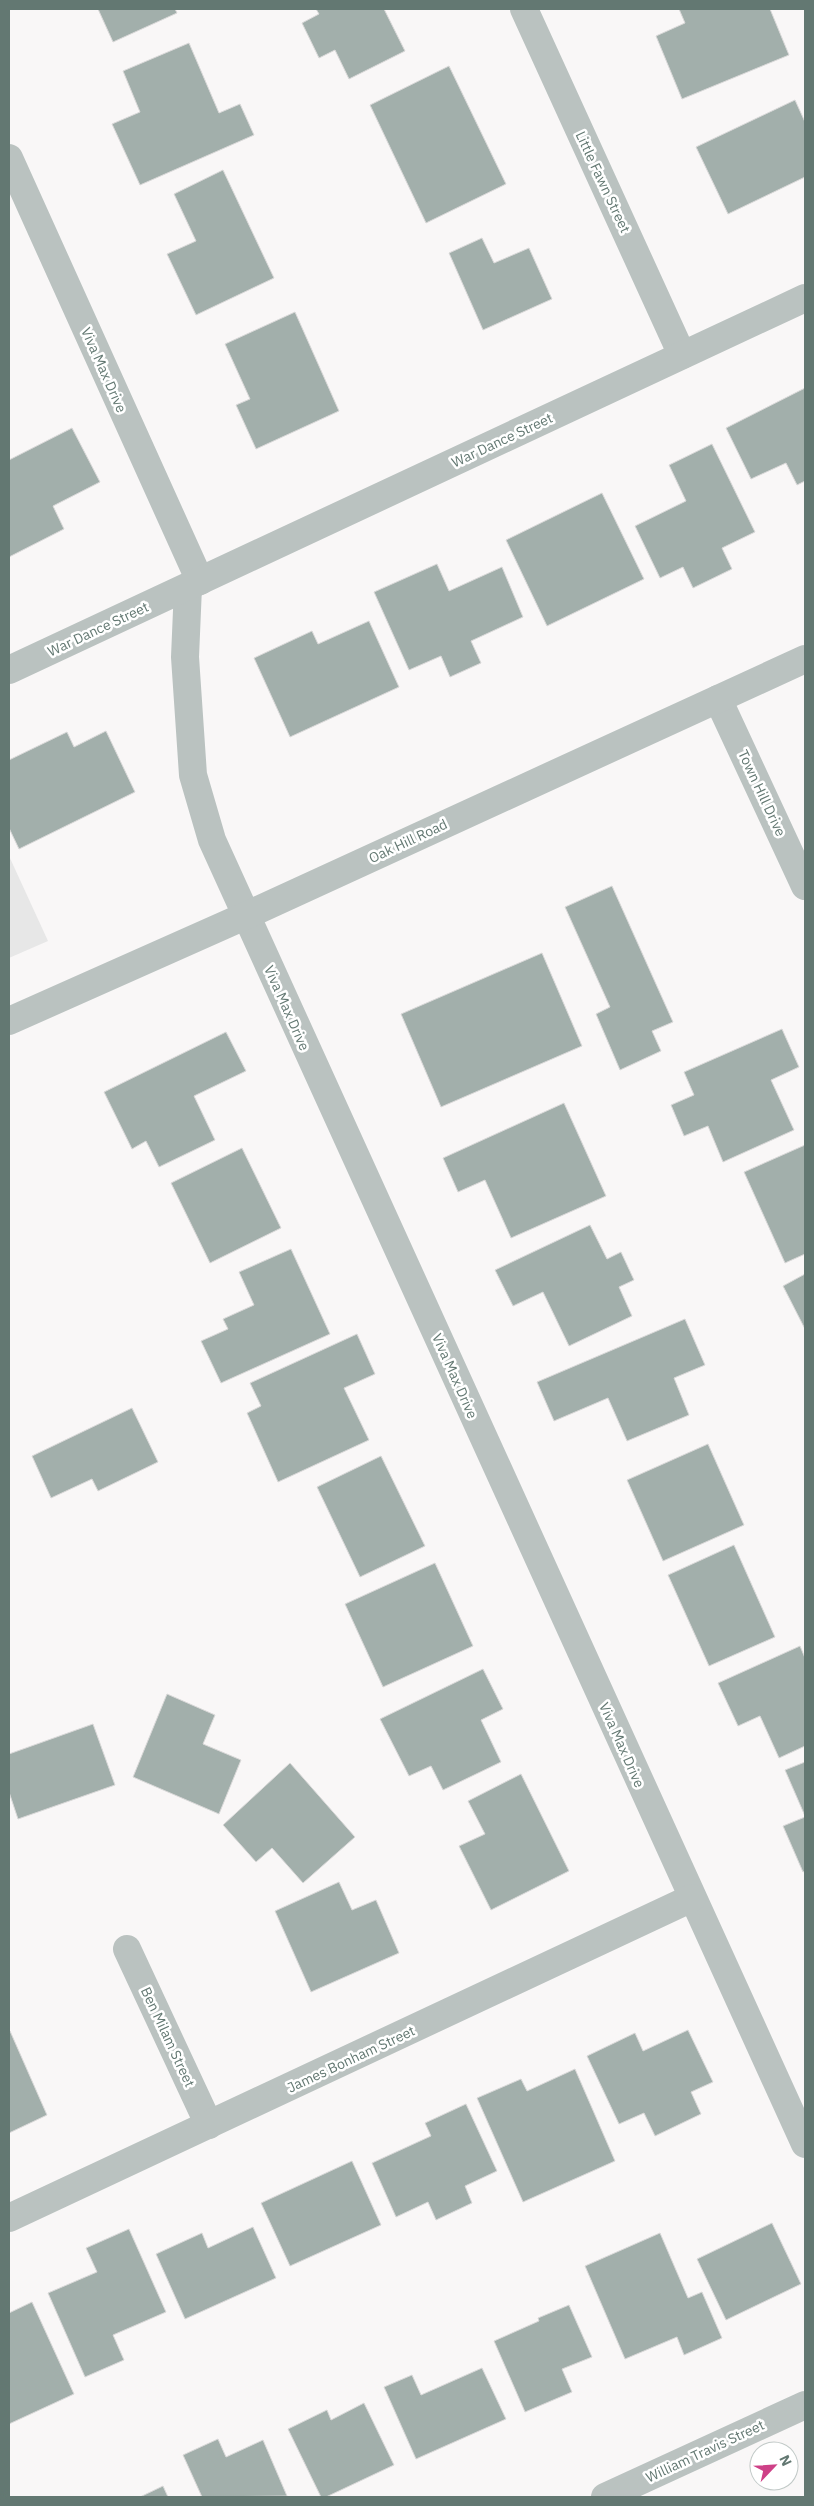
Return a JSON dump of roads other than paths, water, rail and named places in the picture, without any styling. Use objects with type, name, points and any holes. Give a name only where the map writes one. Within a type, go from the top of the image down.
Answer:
[{"type":"street","name":"Little Fawn Street","points":[[524,9],[682,355]]},
{"type":"street","name":"Viva Max Drive","points":[[9,158],[194,584],[185,657],[193,775],[212,840],[805,2144]]},
{"type":"street","name":"War Dance Street","points":[[9,670],[805,298]]},
{"type":"street","name":"Oak Hill Road","points":[[9,1021],[245,916],[805,661]]},
{"type":"street","name":"Town Hill Drive","points":[[718,699],[805,886]]},
{"type":"street","name":"James Bonham Street","points":[[9,2218],[692,1898]]},
{"type":"street","name":"Ben Milam Street","points":[[127,1949],[209,2125]]},
{"type":"street","name":"William Travis Street","points":[[605,2497],[805,2405]]}]
